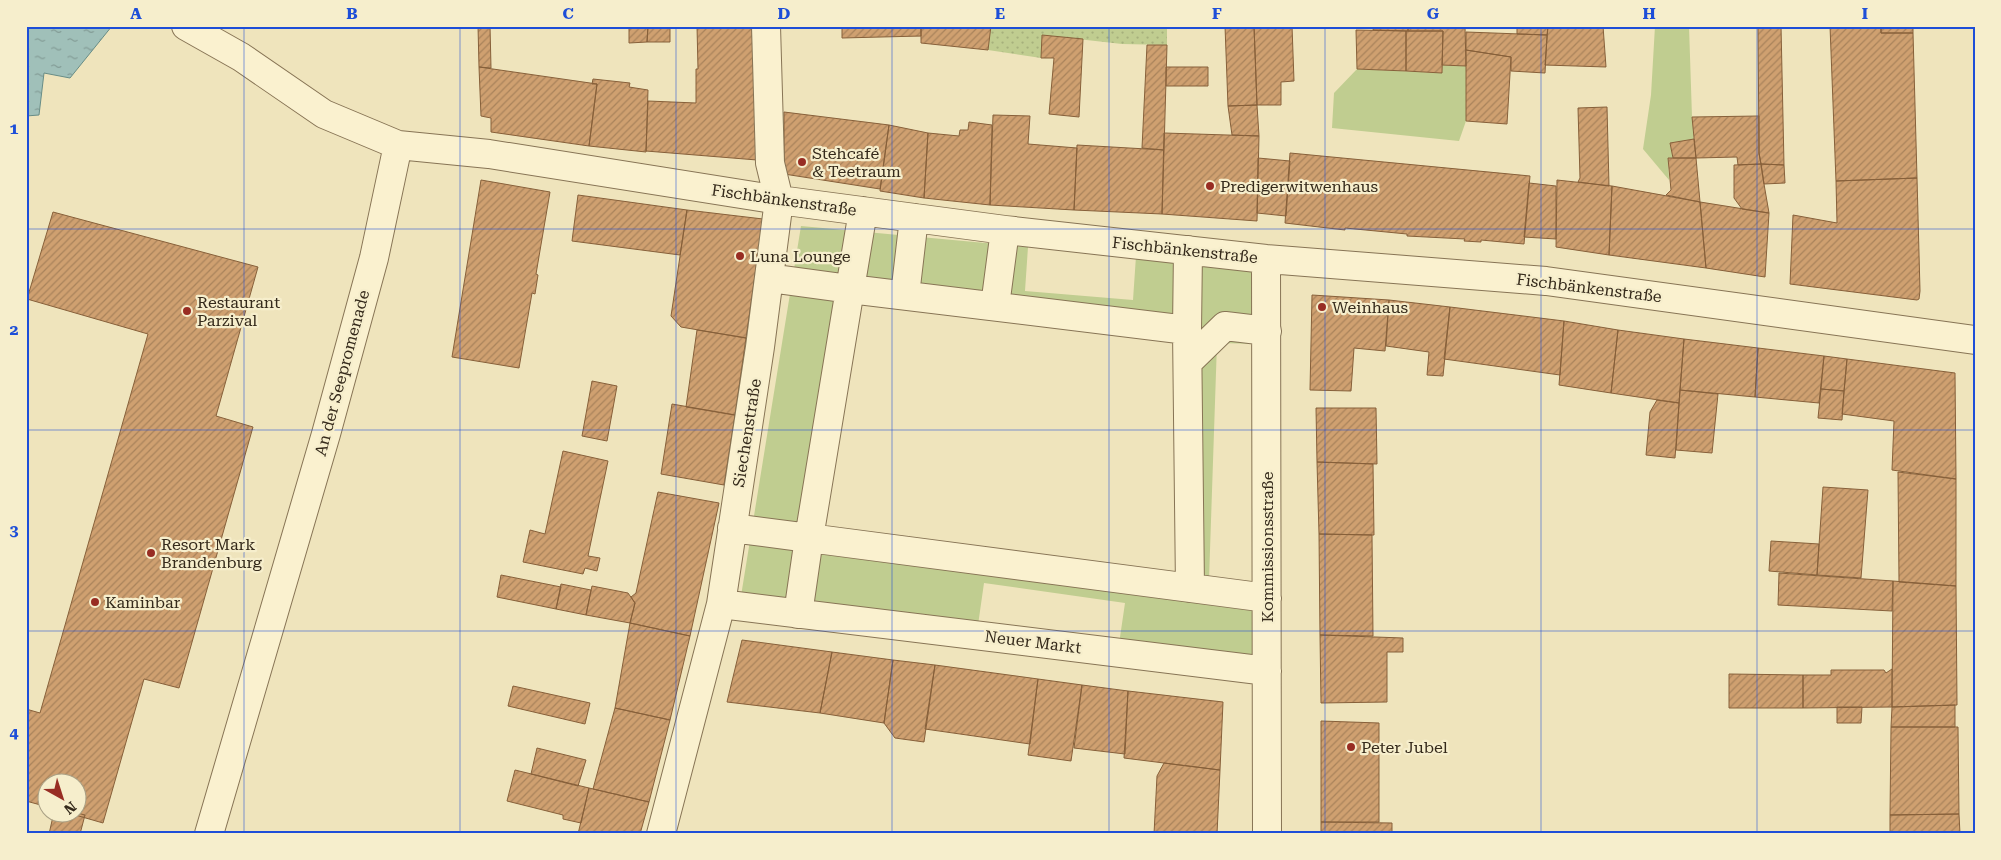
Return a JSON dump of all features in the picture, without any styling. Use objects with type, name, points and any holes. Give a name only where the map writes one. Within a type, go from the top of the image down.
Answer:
[{"type":"street","points":[[186,26],[241,57],[324,114],[398,145]]},
{"type":"street","name":"Siechenstraße","points":[[661,834],[721,604],[769,278],[778,200],[770,163],[766,26]]},
{"type":"street","name":"Fischbänkenstraße","points":[[398,145],[489,154],[778,200],[1005,230],[1266,259],[1546,281],[1975,340]]},
{"type":"street","name":"An der Seepromenade","points":[[209,834],[331,416],[374,258],[398,145]]},
{"type":"street","points":[[798,614],[863,211]]},
{"type":"street","points":[[905,295],[914,218]]},
{"type":"street","points":[[995,306],[1005,230]]},
{"type":"street","points":[[1188,250],[1190,588]]},
{"type":"street","name":"Kommissionsstraße","points":[[1266,259],[1267,834]]},
{"type":"street","points":[[769,278],[1187,330]]},
{"type":"street","points":[[1188,362],[1225,326],[1267,331]]},
{"type":"street","points":[[732,528],[1267,598]]},
{"type":"street","name":"Neuer Markt","points":[[721,604],[1267,671]]},
{"type":"green space","points":[[991,26],[1167,26],[1167,45],[1122,44],[1042,35],[1041,58],[988,50]]},
{"type":"green space","points":[[1655,26],[1689,26],[1694,139],[1670,143],[1673,158],[1668,159],[1669,180],[1643,149],[1651,95]]},
{"type":"green space","points":[[1442,65],[1466,66],[1466,121],[1459,141],[1332,128],[1334,93],[1357,69],[1442,73]]},
{"type":"green space","points":[[801,226],[1028,247],[1025,291],[1133,300],[1136,256],[1259,270],[1262,344],[1217,343],[1209,580],[1254,581],[1254,658],[1119,644],[1125,603],[984,583],[978,625],[741,596]],"holes":[[[850,289],[1187,330],[1189,587],[810,538]]]},
{"type":"water","points":[[26,26],[112,26],[70,78],[44,73],[39,115],[26,116]]},
{"type":"building","points":[[478,26],[490,26],[491,68],[479,67]]},
{"type":"building","points":[[629,26],[648,26],[647,42],[629,43]]},
{"type":"building","points":[[648,26],[670,26],[670,42],[647,42]]},
{"type":"building","points":[[697,26],[754,26],[757,160],[646,151],[648,101],[696,103],[696,69],[698,69]]},
{"type":"building","points":[[842,26],[921,26],[921,36],[842,38]]},
{"type":"building","points":[[921,26],[991,26],[988,50],[921,43]]},
{"type":"building","points":[[1225,26],[1254,26],[1257,105],[1228,106]]},
{"type":"building","points":[[1254,26],[1292,26],[1294,81],[1281,82],[1281,105],[1257,105]]},
{"type":"building","points":[[1374,26],[1408,26],[1408,31],[1373,30]]},
{"type":"building","points":[[1408,26],[1465,27],[1466,66],[1442,65],[1443,31],[1408,31]]},
{"type":"building","points":[[1517,26],[1548,26],[1547,35],[1517,34]]},
{"type":"building","points":[[1548,26],[1603,26],[1606,67],[1545,65]]},
{"type":"building","points":[[1758,26],[1781,26],[1784,165],[1761,164],[1759,153]]},
{"type":"building","points":[[1830,26],[1881,26],[1881,33],[1913,33],[1917,178],[1836,181]]},
{"type":"building","points":[[1881,26],[1913,26],[1913,33],[1881,33]]},
{"type":"building","points":[[1356,30],[1406,31],[1406,71],[1357,69]]},
{"type":"building","points":[[1406,31],[1443,31],[1442,73],[1406,71]]},
{"type":"building","points":[[1466,32],[1547,35],[1545,73],[1511,71],[1511,57],[1466,50]]},
{"type":"building","points":[[1042,35],[1083,39],[1079,117],[1049,114],[1054,58],[1041,58]]},
{"type":"building","points":[[1147,45],[1167,45],[1164,150],[1142,148]]},
{"type":"building","points":[[1466,50],[1511,57],[1507,124],[1466,121]]},
{"type":"building","points":[[479,67],[597,84],[589,146],[491,132],[491,118],[481,116]]},
{"type":"building","points":[[1166,67],[1208,67],[1208,86],[1166,86]]},
{"type":"building","points":[[593,79],[630,83],[629,87],[648,90],[646,152],[589,146],[597,84],[592,84]]},
{"type":"building","points":[[1257,105],[1259,136],[1232,135],[1228,106]]},
{"type":"building","points":[[1607,107],[1609,186],[1578,182],[1580,178],[1578,108]]},
{"type":"building","points":[[784,112],[889,125],[880,189],[784,174]]},
{"type":"building","points":[[993,115],[1030,116],[1028,144],[1077,148],[1074,210],[990,205]]},
{"type":"building","points":[[1759,116],[1759,153],[1761,164],[1738,165],[1737,157],[1696,158],[1692,117]]},
{"type":"building","points":[[969,122],[992,125],[990,205],[924,198],[928,133],[959,136],[960,130],[968,130]]},
{"type":"building","points":[[889,125],[928,133],[924,198],[880,191]]},
{"type":"building","name":"Predigerwitwenhaus","points":[[1164,133],[1259,136],[1257,221],[1162,214]]},
{"type":"building","points":[[1694,139],[1696,158],[1673,158],[1670,143]]},
{"type":"building","points":[[1077,145],[1164,150],[1162,214],[1074,210]]},
{"type":"building","points":[[1290,153],[1530,176],[1524,244],[1407,236],[1407,234],[1345,228],[1345,230],[1285,223]]},
{"type":"building","points":[[1258,158],[1290,161],[1286,216],[1257,213]]},
{"type":"building","points":[[1668,158],[1696,158],[1700,202],[1666,195],[1671,190]]},
{"type":"building","points":[[1761,164],[1784,165],[1785,183],[1764,184]]},
{"type":"building","points":[[1761,164],[1769,213],[1742,209],[1734,198],[1734,165]]},
{"type":"building","points":[[1917,178],[1919,299],[1790,284],[1793,215],[1837,223],[1836,181]]},
{"type":"building","points":[[481,180],[550,192],[536,274],[538,275],[535,294],[532,293],[519,368],[452,357]]},
{"type":"building","points":[[1557,180],[1612,186],[1609,255],[1556,247]]},
{"type":"building","points":[[1529,183],[1556,186],[1556,239],[1524,237]]},
{"type":"building","points":[[1612,186],[1700,202],[1706,268],[1609,255]]},
{"type":"building","points":[[578,195],[687,210],[680,255],[572,241]]},
{"type":"building","points":[[1700,202],[1769,213],[1765,277],[1706,268]]},
{"type":"building","points":[[687,210],[763,219],[746,338],[681,327],[671,316]]},
{"type":"building","name":"Resort Mark Brandenburg","points":[[53,212],[258,267],[216,416],[253,427],[179,688],[144,679],[103,823],[88,819],[88,772],[38,772],[38,804],[26,801],[26,709],[40,713],[148,334],[27,299]]},
{"type":"building","points":[[1312,295],[1389,300],[1385,351],[1354,348],[1351,391],[1310,390]]},
{"type":"building","points":[[1389,300],[1450,307],[1443,376],[1427,375],[1429,352],[1386,346]]},
{"type":"building","points":[[1450,307],[1564,321],[1560,375],[1444,359]]},
{"type":"building","points":[[1564,321],[1618,330],[1611,393],[1559,385]]},
{"type":"building","points":[[697,330],[746,338],[735,415],[686,407]]},
{"type":"building","points":[[1618,330],[1684,339],[1679,403],[1611,393]]},
{"type":"building","points":[[1684,339],[1758,348],[1755,397],[1680,390]]},
{"type":"building","points":[[1758,348],[1824,356],[1819,403],[1755,397]]},
{"type":"building","points":[[1824,356],[1847,359],[1844,391],[1821,389]]},
{"type":"building","points":[[1847,359],[1955,373],[1956,479],[1892,470],[1894,421],[1842,414]]},
{"type":"building","points":[[592,381],[617,386],[607,441],[582,436]]},
{"type":"building","points":[[1821,389],[1844,391],[1842,420],[1818,418]]},
{"type":"building","points":[[1680,390],[1718,394],[1712,453],[1676,450]]},
{"type":"building","points":[[1657,400],[1679,403],[1675,458],[1646,455],[1650,412]]},
{"type":"building","points":[[672,404],[735,415],[724,485],[661,474]]},
{"type":"building","points":[[1316,408],[1376,408],[1377,464],[1317,462]]},
{"type":"building","points":[[563,451],[608,461],[588,556],[600,558],[597,571],[585,568],[583,574],[523,562],[530,530],[545,534]]},
{"type":"building","points":[[1317,462],[1373,464],[1374,535],[1319,534]]},
{"type":"building","points":[[1898,472],[1956,479],[1956,586],[1899,582]]},
{"type":"building","points":[[1823,487],[1868,490],[1861,578],[1817,575]]},
{"type":"building","points":[[658,492],[719,503],[690,636],[630,623],[635,603],[631,597],[636,593]]},
{"type":"building","points":[[1319,534],[1372,535],[1373,636],[1320,635]]},
{"type":"building","points":[[1771,541],[1819,544],[1817,575],[1769,571]]},
{"type":"building","points":[[1779,573],[1893,581],[1892,611],[1778,605]]},
{"type":"building","points":[[501,575],[561,587],[556,609],[497,597]]},
{"type":"building","points":[[1893,581],[1956,586],[1957,705],[1892,707]]},
{"type":"building","points":[[561,584],[591,590],[586,615],[556,609]]},
{"type":"building","points":[[592,586],[628,593],[635,603],[630,623],[586,615]]},
{"type":"building","points":[[630,623],[690,636],[670,720],[615,708]]},
{"type":"building","points":[[1320,635],[1403,638],[1403,652],[1387,652],[1387,702],[1321,703]]},
{"type":"building","points":[[742,640],[832,652],[820,713],[727,702]]},
{"type":"building","points":[[832,652],[893,660],[884,723],[820,713]]},
{"type":"building","points":[[893,660],[935,665],[924,742],[895,738],[884,723]]},
{"type":"building","points":[[935,665],[1038,679],[1030,744],[925,729]]},
{"type":"building","points":[[1892,669],[1892,707],[1803,708],[1803,675],[1831,675],[1831,670],[1884,670],[1886,673]]},
{"type":"building","points":[[1729,674],[1803,675],[1803,708],[1729,708]]},
{"type":"building","points":[[1038,679],[1082,685],[1071,761],[1028,755]]},
{"type":"building","points":[[1082,685],[1128,691],[1125,754],[1074,748]]},
{"type":"building","points":[[513,686],[590,703],[585,724],[508,706]]},
{"type":"building","points":[[1128,691],[1223,702],[1220,770],[1124,758]]},
{"type":"building","points":[[1955,705],[1955,727],[1891,727],[1892,707]]},
{"type":"building","points":[[1837,707],[1862,707],[1861,723],[1837,723]]},
{"type":"building","points":[[615,708],[670,720],[649,802],[593,789]]},
{"type":"building","points":[[1321,721],[1379,723],[1379,822],[1321,822]]},
{"type":"building","points":[[1891,727],[1958,727],[1959,814],[1890,815]]},
{"type":"building","points":[[537,748],[586,760],[578,786],[531,774]]},
{"type":"building","points":[[1164,763],[1220,770],[1217,834],[1154,834],[1157,776]]},
{"type":"building","points":[[515,770],[589,788],[581,823],[563,819],[563,815],[507,801]]},
{"type":"building","points":[[589,788],[649,802],[640,834],[578,834]]},
{"type":"building","points":[[1959,814],[1960,834],[1890,834],[1890,815]]},
{"type":"building","points":[[52,822],[83,822],[80,834],[49,834]]},
{"type":"building","points":[[1321,822],[1392,823],[1392,834],[1321,834]]},
{"type":"building","points":[[1528,832],[1586,832],[1586,834],[1528,834]]},
{"type":"place","name":"Stehcafé & Teetraum","points":[[802,162]]},
{"type":"place","name":"Predigerwitwenhaus","points":[[1210,186]]},
{"type":"place","name":"Luna Lounge","points":[[740,256]]},
{"type":"place","name":"Weinhaus","points":[[1322,307]]},
{"type":"place","name":"Restaurant Parzival","points":[[187,311]]},
{"type":"place","name":"Resort Mark Brandenburg","points":[[151,553]]},
{"type":"place","name":"Kaminbar","points":[[95,602]]},
{"type":"place","name":"Peter Jubel","points":[[1351,747]]}]
